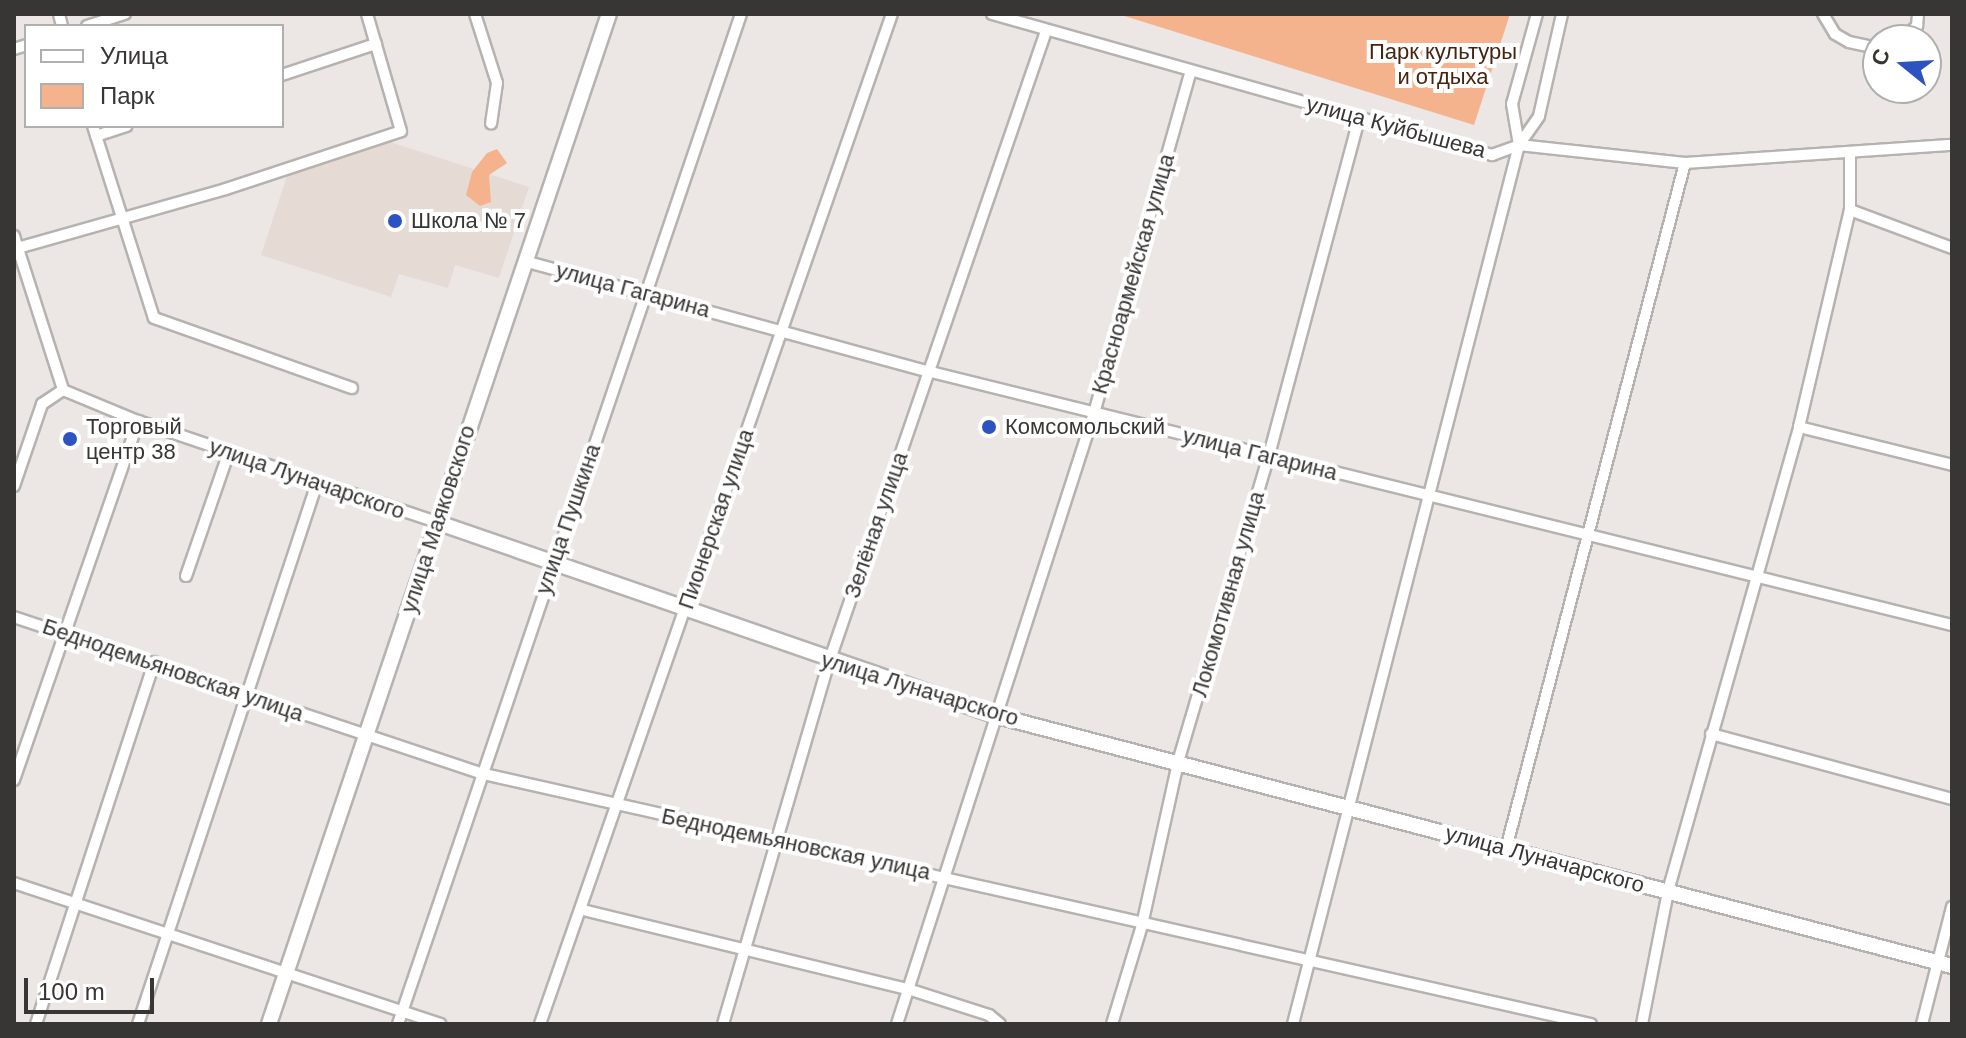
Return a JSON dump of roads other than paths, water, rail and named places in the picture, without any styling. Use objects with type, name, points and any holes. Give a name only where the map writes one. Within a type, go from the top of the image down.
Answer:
[{"type":"main road","name":"улица Маяковского","points":[[269,1024],[609,14]]},
{"type":"main road","name":"улица Луначарского","points":[[436,522],[829,662],[997,716],[1945,965]]},
{"type":"street","points":[[93,24],[125,14]]},
{"type":"street","points":[[16,248],[120,216],[226,189],[401,131],[367,14]]},
{"type":"street","points":[[475,14],[497,83],[491,124]]},
{"type":"street","name":"улица Пушкина","points":[[399,1019],[741,14]]},
{"type":"street","name":"Пионерская улица","points":[[540,1024],[583,910],[613,804],[892,14]]},
{"type":"street","name":"улица Куйбышева","points":[[992,14],[1492,155],[1519,145],[1685,163],[1952,145]]},
{"type":"street","points":[[1519,145],[1512,104],[1537,14]]},
{"type":"street","points":[[1293,1024],[1425,498],[1519,145],[1539,116],[1562,14]]},
{"type":"street","points":[[1823,14],[1835,34],[1862,45]]},
{"type":"street","name":"Зелёная улица","points":[[723,1024],[829,662],[1046,31]]},
{"type":"street","points":[[284,74],[376,44]]},
{"type":"street","name":"Красноармейская улица","points":[[897,1024],[1094,413],[1191,71]]},
{"type":"street","name":"Локомотивная улица","points":[[1112,1024],[1142,925],[1178,762],[1269,455],[1359,118]]},
{"type":"street","points":[[95,131],[154,318],[352,388]]},
{"type":"street","points":[[1642,1024],[1668,891],[1799,427],[1850,210],[1850,154]]},
{"type":"street","points":[[1506,849],[1685,163]]},
{"type":"street","points":[[1850,210],[1952,248]]},
{"type":"street","points":[[14,236],[63,390],[42,404],[14,486]]},
{"type":"street","name":"улица Гагарина","points":[[524,261],[783,328],[927,371],[1269,455],[1425,498],[1952,625]]},
{"type":"street","name":"улица Луначарского","points":[[63,390],[138,421],[436,522]]},
{"type":"street","points":[[14,780],[138,421]]},
{"type":"street","points":[[1799,427],[1952,465]]},
{"type":"street","points":[[186,576],[229,452]]},
{"type":"street","points":[[138,1024],[250,695],[317,483]]},
{"type":"street","name":"Беднодемьяновская улица","points":[[14,617],[484,774],[778,842],[945,876],[1142,925],[1311,957],[1591,1024]]},
{"type":"street","points":[[36,1024],[73,902],[154,662]]},
{"type":"street","points":[[1711,734],[1952,799]]},
{"type":"street","points":[[14,883],[285,974],[399,1019],[440,1024]]},
{"type":"street","points":[[1922,1024],[1945,965],[1952,907]]},
{"type":"street","points":[[583,910],[745,952],[908,989],[989,1015],[1000,1024]]},
{"type":"place","name":"Школа № 7","points":[[395,221]]},
{"type":"place","name":"Комсомольский","points":[[989,427]]},
{"type":"place","name":"Торговый центр 38","points":[[70,439]]},
{"type":"park label","name":"Парк культуры и отдыха","points":[[1443,64]]}]
